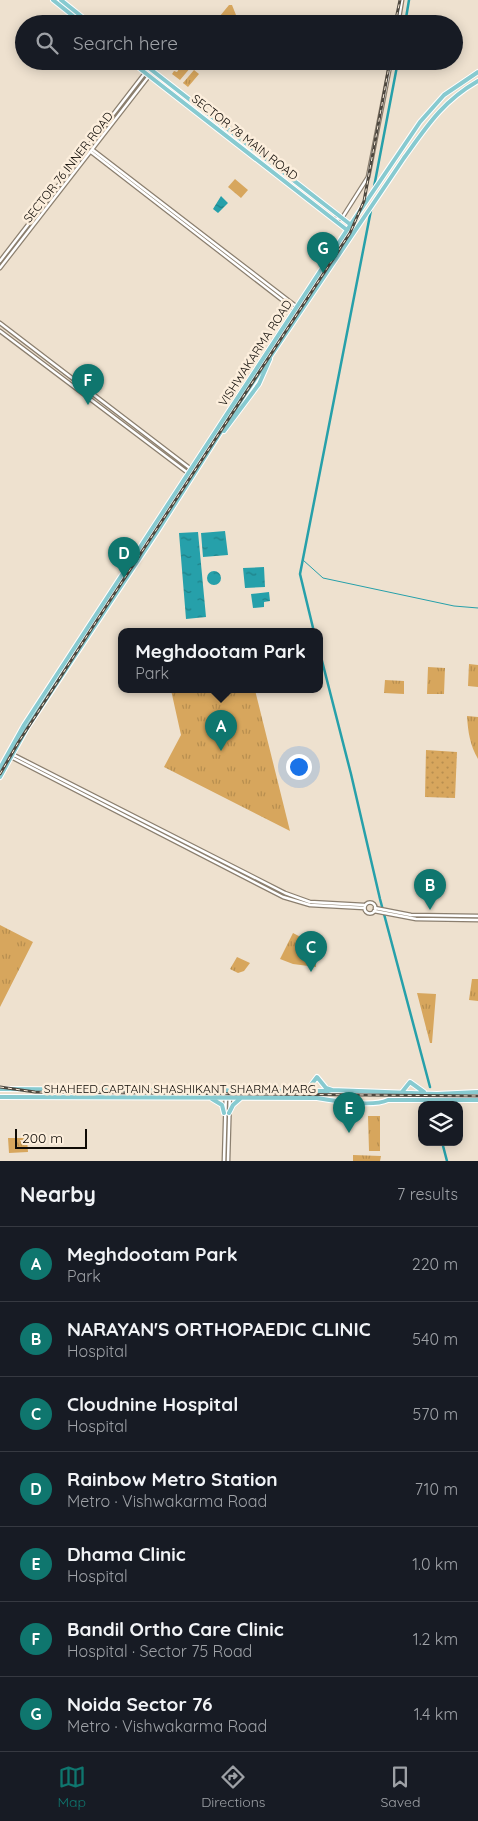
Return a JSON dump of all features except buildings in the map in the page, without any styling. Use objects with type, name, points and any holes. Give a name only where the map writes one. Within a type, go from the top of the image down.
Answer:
[{"type":"main road","points":[[53,0],[72,15]]},
{"type":"main road","points":[[61,0],[80,15]]},
{"type":"main road","name":"SECTOR 78 MAIN ROAD","points":[[141,70],[347,230]]},
{"type":"main road","name":"SECTOR 78 MAIN ROAD","points":[[152,70],[351,225]]},
{"type":"main road","name":"VISHWAKARMA ROAD","points":[[0,768],[24,725],[69,662],[217,437],[296,308],[407,140],[433,105],[444,95],[478,72]]},
{"type":"main road","name":"VISHWAKARMA ROAD","points":[[69,662],[188,473],[272,355],[414,144],[439,111],[457,95],[478,81]]},
{"type":"main road","points":[[407,140],[408,146],[414,144]]},
{"type":"main road","points":[[402,149],[407,148],[407,154]]},
{"type":"main road","points":[[272,170],[271,168],[276,166]]},
{"type":"main road","points":[[217,437],[245,405],[267,370],[272,355]]},
{"type":"main road","name":"VISHWAKARMA ROAD","points":[[0,777],[64,669]]},
{"type":"main road","points":[[304,1091],[317,1077],[326,1088],[332,1090]]},
{"type":"main road","points":[[402,1092],[410,1082],[426,1093]]},
{"type":"main road","name":"SHAHEED CAPTAIN SHASHIKANT SHARMA MARG","points":[[0,1089],[332,1090],[436,1094],[477,1092]]},
{"type":"main road","points":[[84,1090],[85,1098]]},
{"type":"main road","points":[[265,1098],[262,1095],[267,1091]]},
{"type":"main road","points":[[460,1092],[464,1096],[461,1100]]},
{"type":"main road","points":[[477,1092],[473,1097],[478,1100]]},
{"type":"main road","name":"SHAHEED CAPTAIN SHASHIKANT SHARMA MARG","points":[[0,1097],[317,1098],[343,1102],[378,1103],[388,1100],[478,1100]]},
{"type":"main road","points":[[203,1098],[218,1102],[226,1113],[240,1098]]},
{"type":"street","points":[[400,15],[402,0]]},
{"type":"street","points":[[330,217],[337,220],[342,218],[368,177],[389,70]]},
{"type":"street","name":"SECTOR 76 INNER ROAD","points":[[0,261],[145,73]]},
{"type":"street","name":"SECTOR 76 INNER ROAD","points":[[0,268],[149,76]]},
{"type":"street","points":[[92,151],[296,308]]},
{"type":"street","points":[[0,322],[191,469]]},
{"type":"street","points":[[0,331],[188,473]]},
{"type":"street","points":[[180,467],[184,463]]},
{"type":"street","points":[[11,756],[285,893],[310,902],[364,907]]},
{"type":"street","points":[[364,907],[367,902],[372,902],[375,910]]},
{"type":"street","points":[[364,907],[368,913],[375,910],[416,919],[478,918]]},
{"type":"street","points":[[224,1161],[228,1090]]},
{"type":"street","points":[[226,1113],[228,1161]]},
{"type":"green space","points":[[229,5],[232,5],[236,15],[221,15]]},
{"type":"green space","points":[[178,70],[188,70],[180,80],[172,74],[174,71],[177,72]]},
{"type":"green space","points":[[194,70],[199,74],[188,87],[183,83]]},
{"type":"green space","points":[[235,179],[248,190],[241,198],[228,187]]},
{"type":"green space","points":[[469,664],[478,665],[478,687],[468,686]]},
{"type":"green space","points":[[428,667],[445,668],[444,694],[427,694]]},
{"type":"green space","points":[[385,680],[404,681],[404,694],[384,693]]},
{"type":"green space","points":[[172,693],[256,693],[290,831],[164,767],[181,735]]},
{"type":"green space","points":[[467,716],[478,717],[478,759],[470,738]]},
{"type":"green space","points":[[426,750],[457,752],[455,798],[425,797]]},
{"type":"green space","points":[[0,925],[33,942],[0,1007]]},
{"type":"green space","points":[[293,933],[316,945],[316,967],[293,964],[280,959]]},
{"type":"green space","points":[[237,957],[250,963],[244,971],[238,973],[230,969]]},
{"type":"green space","points":[[472,979],[478,979],[478,1001],[469,1000]]},
{"type":"green space","points":[[417,993],[436,994],[432,1043],[430,1043]]},
{"type":"green space","points":[[368,1116],[380,1116],[380,1151],[369,1151]]},
{"type":"green space","points":[[8,1138],[27,1138],[28,1152],[9,1153]]},
{"type":"green space","points":[[353,1155],[381,1156],[380,1161],[353,1161]]},
{"type":"water","points":[[221,196],[228,203],[218,213],[213,209]]},
{"type":"water","points":[[225,531],[228,555],[203,557],[201,533]]},
{"type":"water","points":[[198,532],[206,617],[186,619],[179,533]]},
{"type":"water","points":[[264,567],[265,587],[245,588],[243,568]]},
{"type":"water","points":[[211,571],[217,571],[221,578],[217,585],[211,585],[207,581],[207,575]]},
{"type":"water","points":[[269,592],[270,601],[264,602],[264,607],[253,608],[251,594]]},
{"type":"waterway","points":[[406,15],[409,0]]},
{"type":"waterway","points":[[374,187],[396,70]]},
{"type":"waterway","points":[[313,628],[300,574],[371,210]]},
{"type":"waterway","points":[[303,560],[323,578],[454,606],[478,608]]},
{"type":"waterway","points":[[323,665],[380,899],[430,1087]]},
{"type":"waterway","points":[[443,1146],[447,1161]]},
{"type":"railway","points":[[397,15],[400,0]]},
{"type":"railway","points":[[0,774],[92,628],[350,233],[364,201],[388,70]]},
{"type":"railway","points":[[0,1087],[35,1092],[478,1096]]},
{"type":"place","name":"Noida Sector 76","points":[[323,273]]},
{"type":"place","name":"Bandil Ortho Care Clinic","points":[[88,405]]},
{"type":"place","name":"Rainbow Metro Station","points":[[124,578]]},
{"type":"place","name":"Meghdootam Park","points":[[221,751]]},
{"type":"place","name":"NARAYAN'S ORTHOPAEDIC CLINIC","points":[[430,910]]},
{"type":"place","name":"Cloudnine Hospital","points":[[311,972]]},
{"type":"place","name":"Dhama Clinic","points":[[349,1133]]}]
